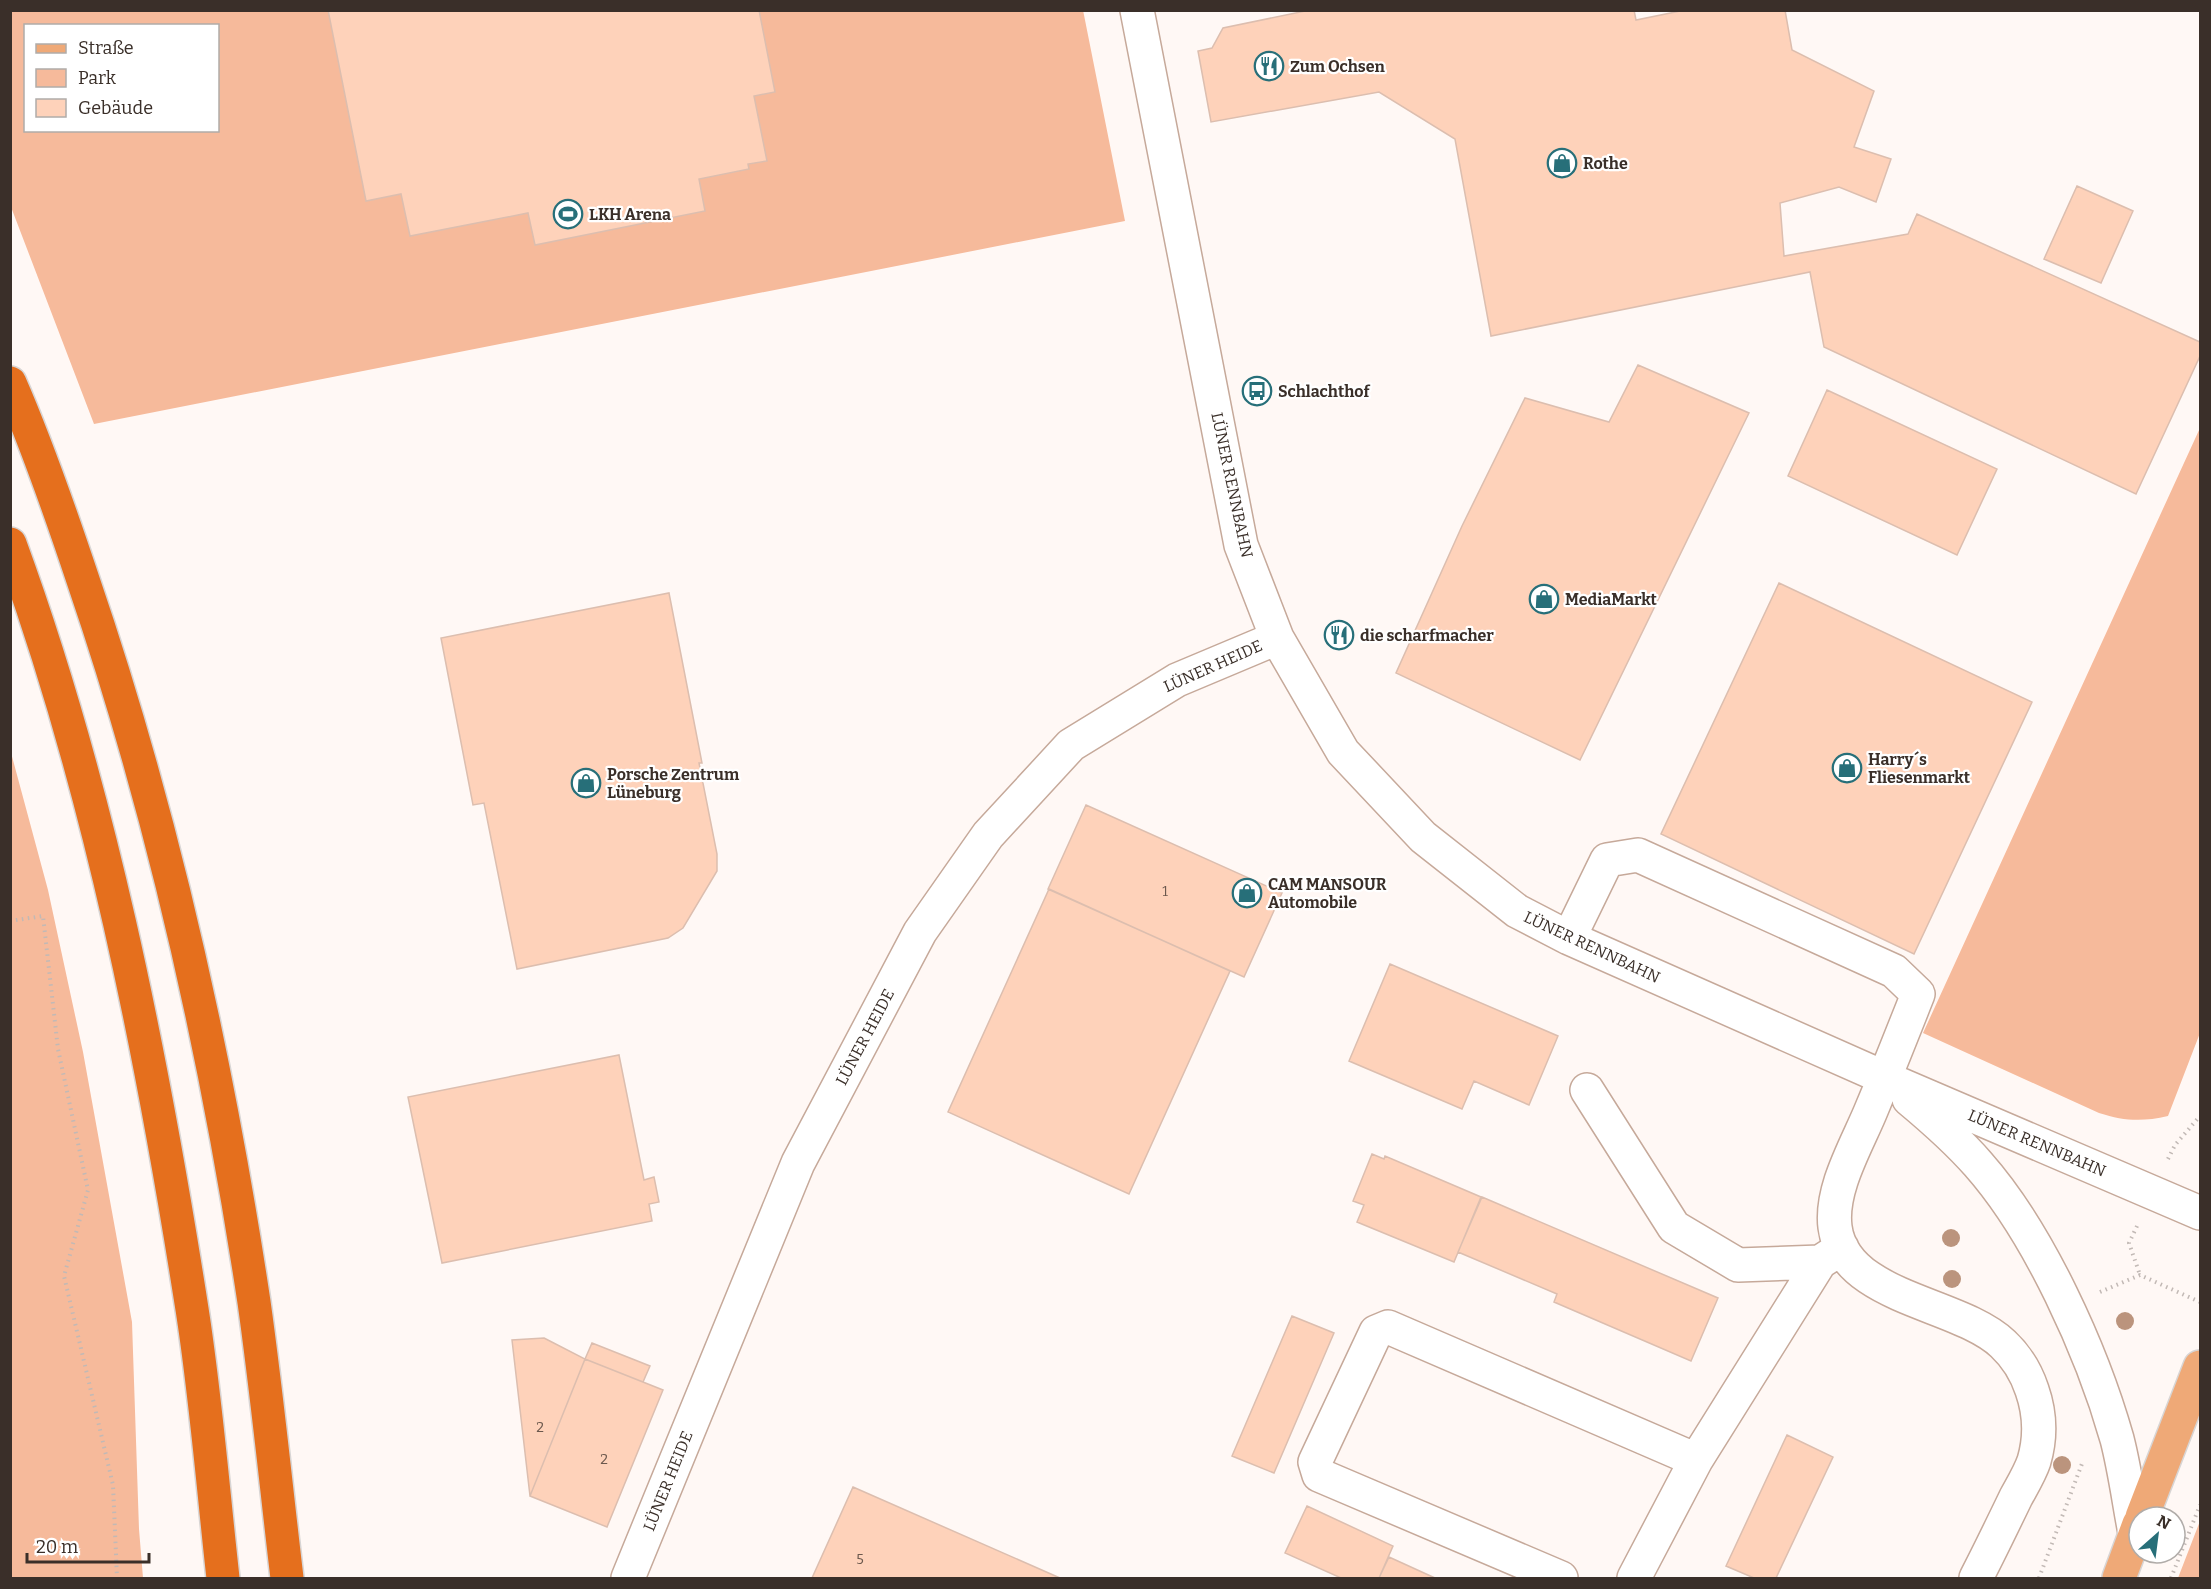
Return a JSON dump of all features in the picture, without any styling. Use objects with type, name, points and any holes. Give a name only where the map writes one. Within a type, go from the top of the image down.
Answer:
[{"type":"highway","points":[[10,383],[67,532],[118,682],[167,860],[232,1164],[254,1305],[287,1578]]},
{"type":"highway","points":[[10,544],[57,687],[108,876],[144,1040],[193,1312],[223,1578]]},
{"type":"main road","points":[[2147,1505],[2200,1367]]},
{"type":"main road","points":[[2119,1578],[2127,1557]]},
{"type":"street","name":"LÜNER RENNBAHN","points":[[1137,10],[1241,545],[1277,638],[1343,752],[1424,837],[1517,911],[1569,938],[1885,1078],[2200,1213]]},
{"type":"street","name":"LÜNER HEIDE","points":[[628,1578],[798,1163],[921,932],[988,835],[1071,745],[1177,680],[1277,638]]},
{"type":"street","points":[[1569,938],[1607,860],[1638,855],[1894,971],[1918,994],[1837,1197],[1831,1255],[1696,1460],[1634,1578]]},
{"type":"street","points":[[1885,1078],[1940,1125],[1979,1165],[2010,1206],[2035,1248],[2065,1306],[2104,1400],[2134,1505]]},
{"type":"street","points":[[1587,1090],[1674,1227],[1738,1265],[1831,1255],[1854,1266],[1875,1282],[1984,1330],[2002,1343],[2018,1360],[2036,1401],[2039,1424],[2033,1463],[1976,1578]]},
{"type":"street","points":[[1561,1578],[1319,1475],[1315,1462],[1376,1332],[1388,1326],[1696,1460]]},
{"type":"path","points":[[10,921],[43,916],[58,1049],[88,1190],[64,1276],[113,1485],[117,1578]]},
{"type":"path","points":[[2140,1275],[2200,1302]]},
{"type":"path","points":[[2171,1578],[2200,1505]]},
{"type":"green space","name":"LKH Arena","points":[[1083,10],[1125,221],[94,424],[11,207],[11,11]]},
{"type":"green space","points":[[2200,428],[2200,1033],[2168,1116],[2141,1120],[2125,1119],[2099,1113],[1923,1033]]},
{"type":"green space","points":[[10,749],[48,890],[83,1052],[132,1322],[139,1529],[143,1578],[11,1578]]},
{"type":"green space","points":[[2200,1521],[2200,1578],[2178,1578],[2183,1565],[2187,1565],[2187,1555]]},
{"type":"building","points":[[328,10],[759,10],[775,92],[754,96],[767,161],[748,164],[749,169],[699,179],[705,211],[535,245],[528,213],[410,236],[401,194],[366,201]]},
{"type":"building","points":[[1310,10],[1634,10],[1636,20],[1685,10],[1785,10],[1792,50],[1874,91],[1854,147],[1891,159],[1876,202],[1839,187],[1780,203],[1784,256],[1908,234],[1917,214],[2200,342],[2200,356],[2136,494],[1824,347],[1810,272],[1491,336],[1455,139],[1379,92],[1211,122],[1198,51],[1212,48],[1223,28]]},
{"type":"building","points":[[2077,186],[2133,211],[2101,283],[2044,259]]},
{"type":"building","name":"MediaMarkt","points":[[1638,365],[1749,413],[1580,760],[1396,673],[1462,526],[1525,398],[1609,422]]},
{"type":"building","points":[[1827,390],[1997,469],[1957,555],[1788,476]]},
{"type":"building","name":"Harry´s Fliesenmarkt","points":[[1779,583],[2032,702],[1914,954],[1661,834]]},
{"type":"building","name":"Porsche Zentrum Lüneburg","points":[[669,593],[702,763],[699,763],[717,854],[717,871],[683,928],[668,938],[517,969],[484,803],[473,805],[441,638]]},
{"type":"building","points":[[1086,805],[1282,893],[1244,977],[1048,889]]},
{"type":"building","points":[[1049,889],[1230,971],[1129,1194],[948,1112]]},
{"type":"building","points":[[1390,964],[1558,1036],[1529,1105],[1474,1081],[1462,1109],[1349,1061]]},
{"type":"building","points":[[619,1055],[644,1180],[654,1177],[659,1202],[649,1204],[652,1221],[442,1263],[408,1097]]},
{"type":"building","points":[[1372,1154],[1384,1159],[1385,1156],[1481,1197],[1454,1262],[1357,1222],[1364,1205],[1353,1201]]},
{"type":"building","points":[[1482,1197],[1718,1298],[1691,1361],[1554,1302],[1557,1294],[1458,1252]]},
{"type":"building","points":[[1292,1316],[1334,1333],[1274,1473],[1232,1456]]},
{"type":"building","points":[[544,1338],[585,1359],[530,1496],[512,1340]]},
{"type":"building","points":[[592,1343],[650,1366],[643,1382],[585,1359]]},
{"type":"building","points":[[585,1359],[663,1390],[607,1527],[530,1496]]},
{"type":"building","points":[[1787,1435],[1833,1457],[1776,1578],[1754,1578],[1726,1566]]},
{"type":"building","points":[[853,1487],[1060,1578],[812,1578]]},
{"type":"building","points":[[1307,1506],[1393,1546],[1379,1578],[1341,1578],[1285,1553]]},
{"type":"building","points":[[1389,1557],[1435,1578],[1379,1578]]},
{"type":"place","name":"Zum Ochsen","points":[[1269,66]]},
{"type":"place","name":"Rothe","points":[[1562,163]]},
{"type":"place","name":"LKH Arena","points":[[568,214]]},
{"type":"place","name":"Schlachthof","points":[[1257,391]]},
{"type":"place","name":"MediaMarkt","points":[[1544,599]]},
{"type":"place","name":"die scharfmacher","points":[[1339,635]]},
{"type":"place","name":"Harry´s Fliesenmarkt","points":[[1847,768]]},
{"type":"place","name":"Porsche Zentrum Lüneburg","points":[[586,783]]},
{"type":"place","name":"CAM MANSOUR Automobile","points":[[1247,893]]}]
